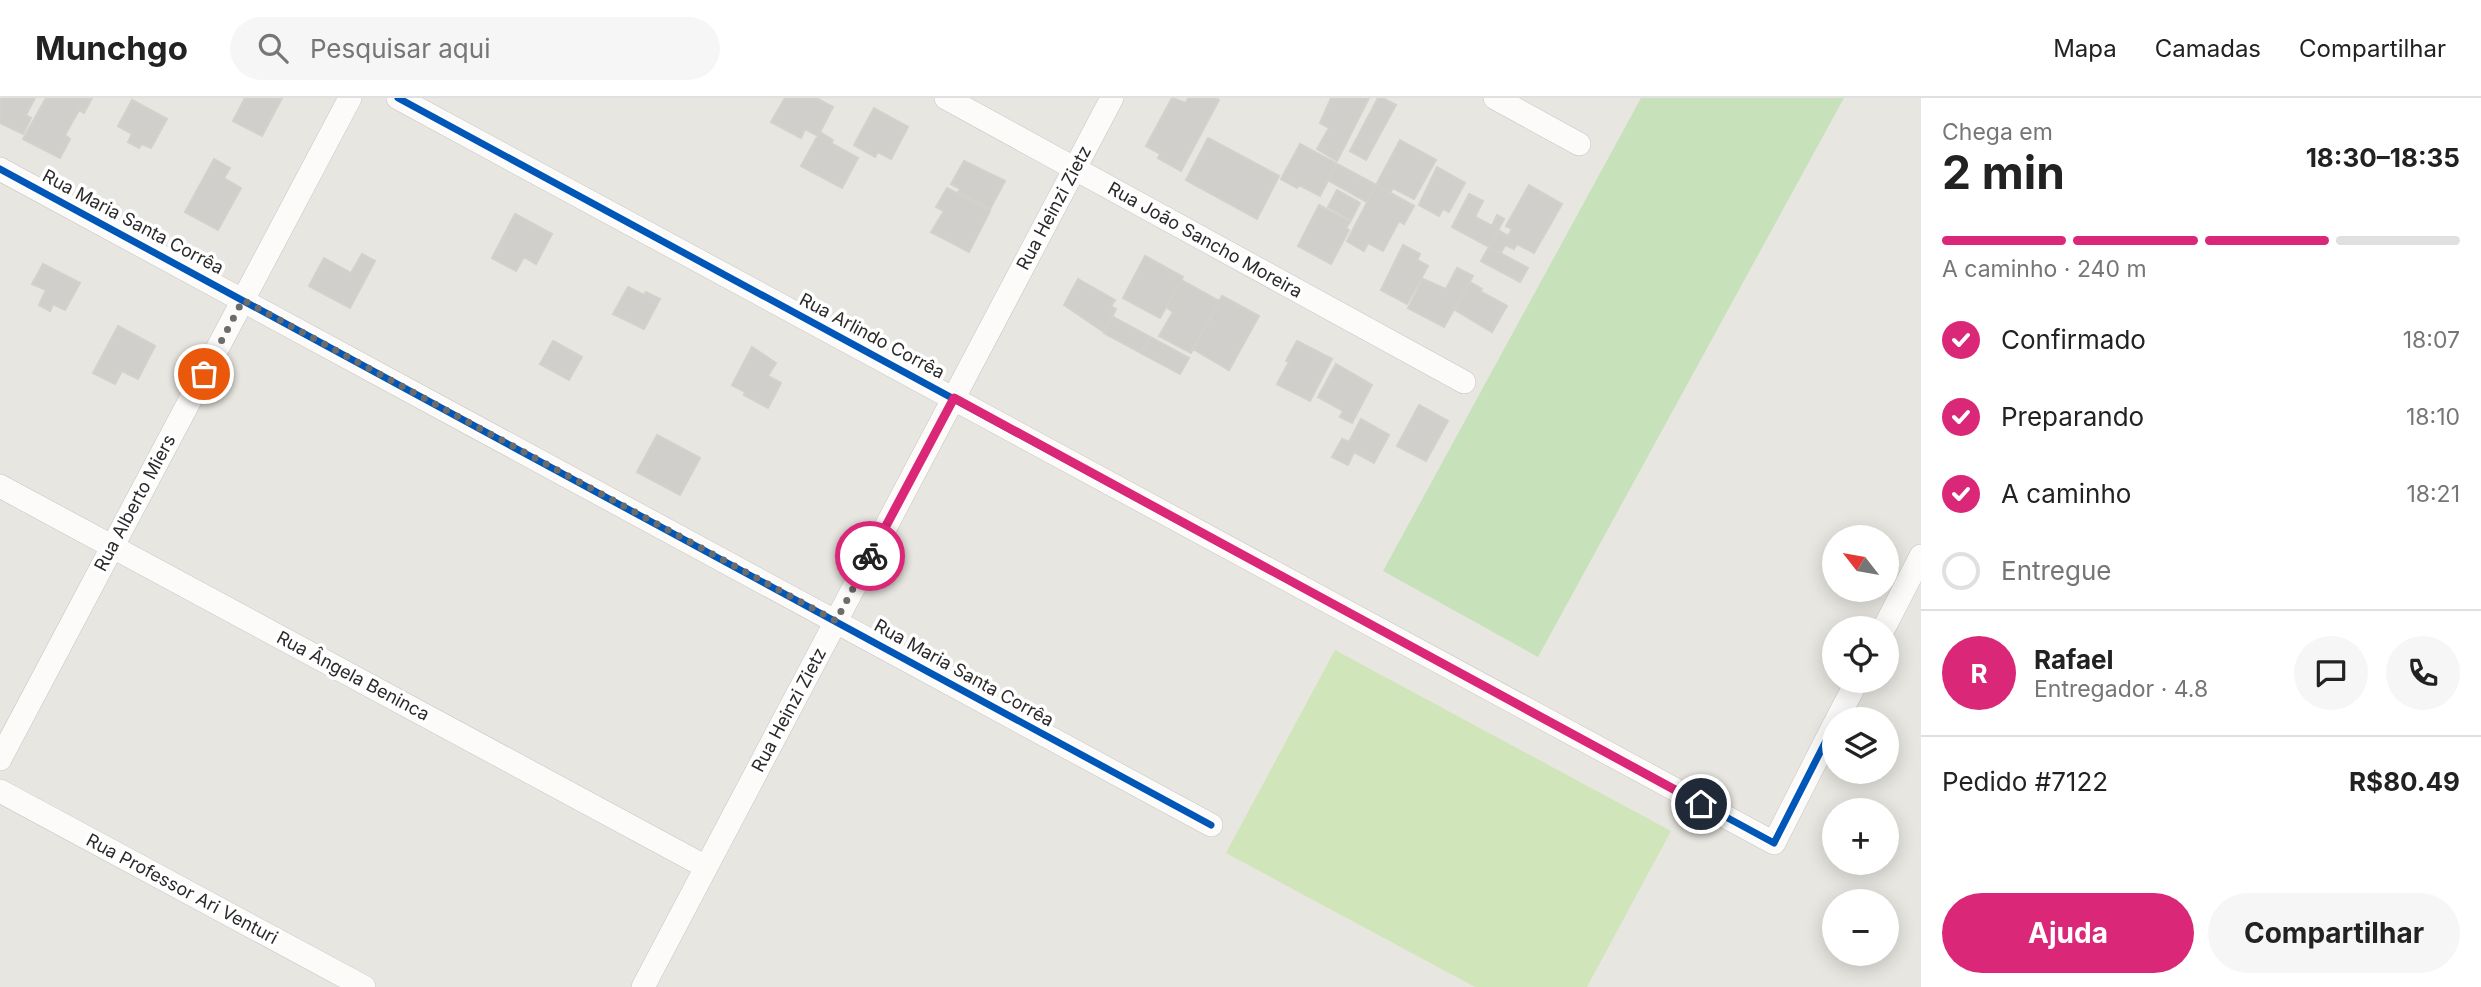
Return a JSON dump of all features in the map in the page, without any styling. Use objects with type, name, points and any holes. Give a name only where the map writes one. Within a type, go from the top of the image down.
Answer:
[{"type":"street","name":"Rua Alberto Miers","points":[[0,759],[350,98]]},
{"type":"street","name":"Rua Arlindo Corrêa","points":[[398,98],[1774,843],[1822,749]]},
{"type":"street","name":"Rua João Sancho Moreira","points":[[946,98],[1464,382]]},
{"type":"street","name":"Rua Heinzi Zietz","points":[[643,987],[1112,98]]},
{"type":"street","points":[[1494,98],[1578,144]]},
{"type":"street","name":"Rua Maria Santa Corrêa","points":[[0,169],[1210,825]]},
{"type":"street","name":"Rua Ângela Beninca","points":[[0,486],[706,867]]},
{"type":"street","points":[[1890,616],[1921,556]]},
{"type":"street","name":"Rua Professor Ari Venturi","points":[[0,791],[364,987]]},
{"type":"green space","points":[[1641,98],[1844,98],[1538,657],[1383,571]]},
{"type":"green space","points":[[1335,650],[1671,831],[1587,987],[1475,987],[1226,853]]},
{"type":"building","points":[[1,98],[35,98],[26,115],[31,118],[23,134],[0,123]]},
{"type":"building","points":[[46,98],[92,98],[84,113],[79,110],[65,135],[70,139],[60,158],[23,139]]},
{"type":"building","points":[[245,98],[282,98],[262,136],[233,121]]},
{"type":"building","points":[[785,98],[816,98],[833,107],[818,136],[805,129],[801,138],[771,122]]},
{"type":"building","points":[[1172,98],[1186,103],[1188,98],[1219,100],[1181,171],[1158,158],[1160,154],[1146,146]]},
{"type":"building","points":[[1331,98],[1369,98],[1337,161],[1317,149],[1329,128],[1320,123]]},
{"type":"building","points":[[1378,98],[1396,105],[1366,160],[1350,151]]},
{"type":"building","points":[[132,100],[167,119],[151,148],[142,144],[139,148],[128,142],[132,134],[118,126]]},
{"type":"building","points":[[874,108],[908,127],[891,159],[878,152],[875,157],[854,145]]},
{"type":"building","points":[[820,132],[833,140],[831,143],[858,158],[842,188],[801,166]]},
{"type":"building","points":[[1208,138],[1279,176],[1257,219],[1186,180]]},
{"type":"building","points":[[1400,140],[1436,160],[1414,199],[1393,188],[1390,193],[1376,185]]},
{"type":"building","points":[[1300,144],[1337,164],[1320,196],[1281,179]]},
{"type":"building","points":[[214,159],[230,168],[224,178],[241,188],[218,230],[185,212]]},
{"type":"building","points":[[964,161],[1005,181],[990,209],[958,192],[960,189],[951,184]]},
{"type":"building","points":[[1337,164],[1376,185],[1367,202],[1328,180]]},
{"type":"building","points":[[1437,167],[1465,183],[1449,212],[1443,209],[1439,216],[1419,205]]},
{"type":"building","points":[[1376,185],[1414,206],[1404,224],[1399,221],[1383,251],[1368,243],[1364,251],[1347,241]]},
{"type":"building","points":[[1529,185],[1562,204],[1534,253],[1517,244],[1514,249],[1505,245],[1501,253],[1489,247],[1498,230],[1508,236],[1512,229],[1506,226]]},
{"type":"building","points":[[947,188],[990,211],[969,252],[931,232],[944,211],[936,207]]},
{"type":"building","points":[[1337,190],[1360,203],[1351,220],[1328,207]]},
{"type":"building","points":[[1469,194],[1483,201],[1475,217],[1492,226],[1497,215],[1504,219],[1489,247],[1452,227]]},
{"type":"building","points":[[1319,205],[1350,222],[1346,228],[1349,230],[1331,264],[1298,246]]},
{"type":"building","points":[[515,214],[552,234],[536,264],[524,257],[516,271],[492,258]]},
{"type":"building","points":[[1403,245],[1420,254],[1417,260],[1428,266],[1407,304],[1381,290]]},
{"type":"building","points":[[1489,247],[1528,268],[1520,282],[1481,261]]},
{"type":"building","points":[[362,254],[375,261],[350,308],[309,286],[324,258],[351,273]]},
{"type":"building","points":[[1145,256],[1183,277],[1160,318],[1123,298]]},
{"type":"building","points":[[43,264],[80,283],[65,310],[53,304],[50,311],[39,305],[46,290],[32,284]]},
{"type":"building","points":[[1457,268],[1473,276],[1444,327],[1408,308],[1423,279],[1446,289]]},
{"type":"building","points":[[1078,279],[1115,300],[1111,306],[1116,309],[1104,332],[1064,305]]},
{"type":"building","points":[[1181,280],[1219,301],[1191,353],[1159,336],[1173,312],[1166,307]]},
{"type":"building","points":[[1470,282],[1482,289],[1480,291],[1507,306],[1492,332],[1455,310]]},
{"type":"building","points":[[628,287],[660,299],[644,329],[613,314]]},
{"type":"building","points":[[1222,296],[1259,316],[1229,370],[1193,349]]},
{"type":"building","points":[[1113,317],[1150,337],[1141,353],[1104,333]]},
{"type":"building","points":[[118,326],[155,346],[138,379],[122,371],[115,384],[93,373]]},
{"type":"building","points":[[1150,337],[1189,358],[1180,374],[1141,353]]},
{"type":"building","points":[[553,341],[582,357],[569,380],[540,364]]},
{"type":"building","points":[[1297,341],[1332,359],[1310,401],[1277,384]]},
{"type":"building","points":[[752,347],[776,363],[768,376],[781,383],[768,408],[732,385]]},
{"type":"building","points":[[1336,364],[1372,385],[1352,423],[1340,417],[1343,411],[1318,397]]},
{"type":"building","points":[[1419,405],[1448,421],[1426,461],[1397,446]]},
{"type":"building","points":[[1361,419],[1389,435],[1374,463],[1354,452],[1348,465],[1332,457],[1342,439],[1349,442]]},
{"type":"building","points":[[657,435],[700,458],[680,495],[637,472]]},
{"type":"cycle path","points":[[398,98],[1774,843],[1822,749]]},
{"type":"cycle path","points":[[0,169],[1211,825]]},
{"type":"way so far","points":[[204,374],[243,300],[836,621],[870,556]]},
{"type":"route","points":[[870,556],[954,398],[1701,804]]}]
